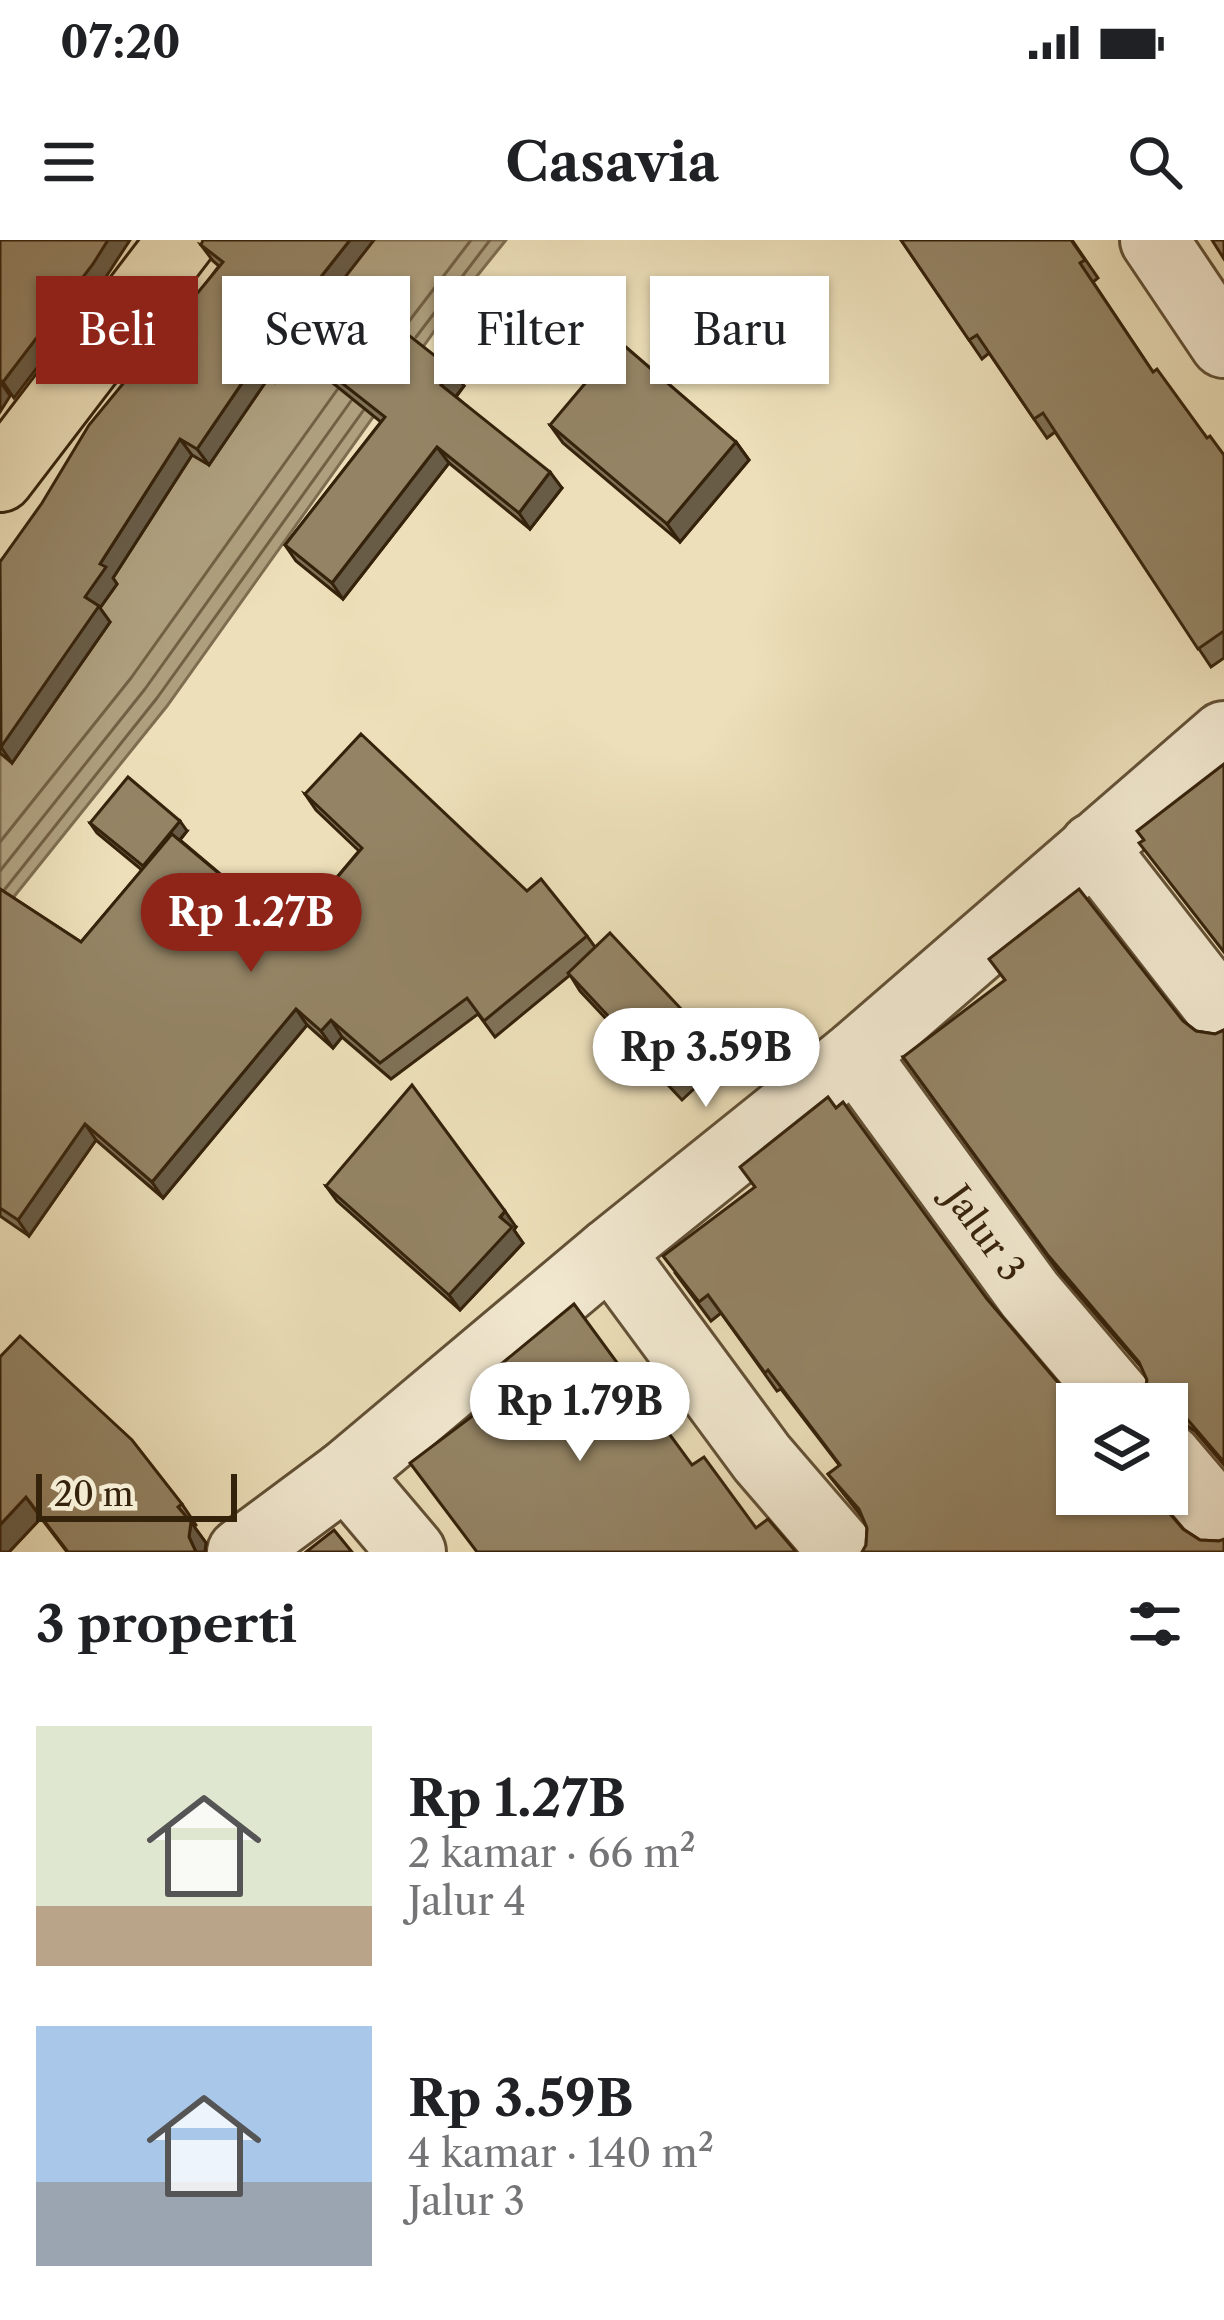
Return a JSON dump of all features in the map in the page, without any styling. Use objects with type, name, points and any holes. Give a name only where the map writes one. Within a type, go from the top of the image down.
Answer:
[{"type":"main road","points":[[0,478],[182,240]]},
{"type":"street","points":[[1154,240],[1218,321]]},
{"type":"street","points":[[241,1552],[346,1474],[610,1252],[855,1055],[1224,735]]},
{"type":"street","points":[[1093,847],[1224,1015]]},
{"type":"street","name":"Jalur 3","points":[[855,1055],[1030,1295],[1105,1383]]},
{"type":"street","points":[[610,1252],[762,1459],[843,1552]]},
{"type":"street","points":[[346,1474],[412,1552]]},
{"type":"street","points":[[1188,1481],[1224,1523]]},
{"type":"water","points":[[277,240],[506,240],[477,276],[434,276],[434,332],[410,365],[410,276],[250,276]]},
{"type":"water","points":[[222,312],[222,384],[397,384],[167,706],[0,914],[0,605],[168,384],[198,384],[198,344]]},
{"type":"building","points":[[0,240],[108,240],[84,276],[36,276],[36,339],[0,380]]},
{"type":"building","points":[[203,240],[350,240],[322,276],[222,276],[222,384],[241,384],[197,449],[180,439],[100,564],[106,567],[85,597],[99,606],[1,747],[0,562],[89,425],[123,384],[198,384],[198,292],[223,262],[201,245]]},
{"type":"building","points":[[901,240],[1071,240],[1085,260],[1080,263],[1153,372],[1157,369],[1224,455],[1224,631],[1198,649],[1043,413],[1034,419],[977,335],[969,340]]},
{"type":"building","points":[[1212,240],[1224,240],[1224,259]]},
{"type":"building","points":[[410,336],[434,355],[434,384],[442,384],[550,472],[519,513],[437,447],[332,583],[285,545],[385,417],[343,384],[410,384]]},
{"type":"building","points":[[626,347],[650,368],[650,384],[669,384],[736,442],[667,524],[550,425],[585,384],[626,384]]},
{"type":"building","points":[[361,734],[527,891],[541,879],[587,936],[484,1021],[467,998],[380,1063],[331,1020],[321,1031],[296,1009],[152,1182],[85,1124],[18,1220],[0,1208],[0,889],[81,942],[172,834],[290,933],[362,848],[305,794]]},
{"type":"building","points":[[1224,764],[1224,952],[1139,843],[1144,840],[1137,831]]},
{"type":"building","points":[[128,777],[180,821],[143,866],[90,823]]},
{"type":"building","points":[[1079,889],[1183,1021],[1196,1031],[1215,1034],[1224,1030],[1224,1462],[1188,1420],[1188,1383],[1146,1383],[1139,1362],[1047,1254],[903,1057],[1005,980],[989,959]]},
{"type":"building","points":[[610,933],[712,1042],[670,1082],[568,973]]},
{"type":"building","points":[[412,1085],[505,1211],[500,1217],[512,1227],[449,1295],[326,1186]]},
{"type":"building","points":[[828,1097],[836,1108],[843,1102],[987,1299],[1058,1383],[1056,1515],[1171,1515],[1200,1540],[1224,1539],[1224,1552],[862,1552],[867,1528],[859,1509],[828,1474],[840,1465],[708,1295],[699,1302],[663,1256],[755,1187],[740,1167]]},
{"type":"building","points":[[574,1304],[692,1465],[704,1457],[756,1528],[768,1519],[796,1552],[477,1552],[410,1463],[503,1393],[489,1374]]},
{"type":"building","points":[[20,1336],[132,1440],[182,1504],[178,1507],[191,1522],[189,1537],[196,1552],[68,1552],[26,1497],[0,1525],[0,1357]]},
{"type":"building","points":[[334,1530],[352,1552],[306,1552]]}]
